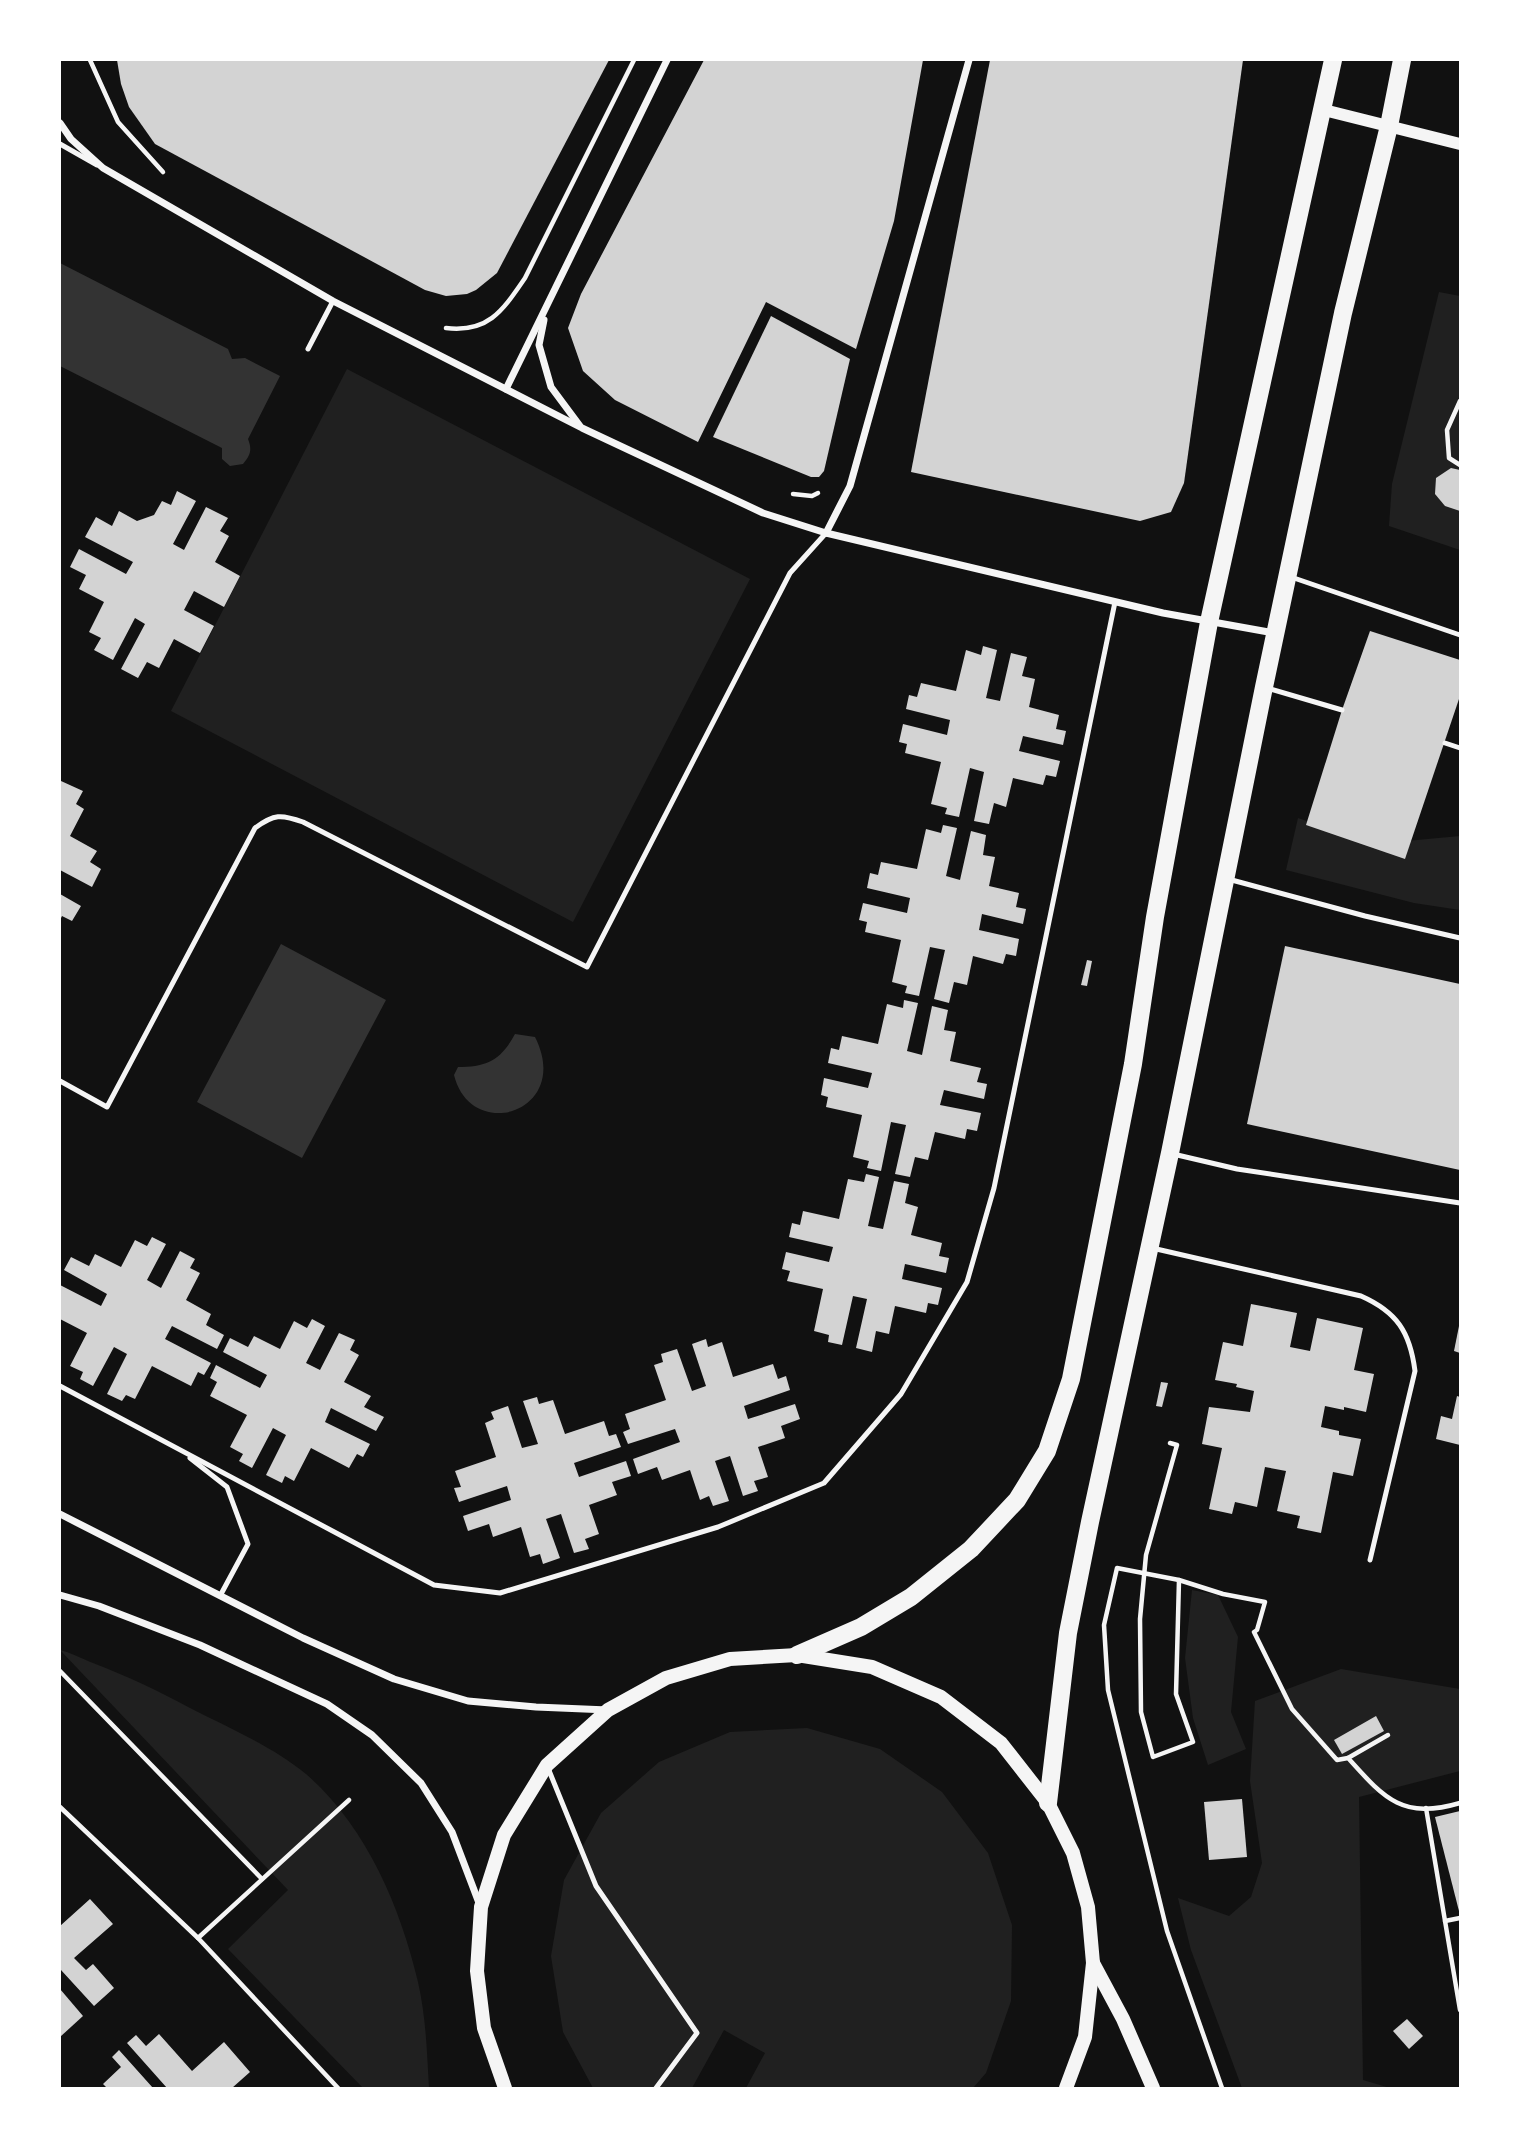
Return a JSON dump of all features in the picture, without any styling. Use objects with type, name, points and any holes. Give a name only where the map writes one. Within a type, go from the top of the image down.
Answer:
[{"type":"main road","points":[[797,1655],[861,1627],[911,1597],[971,1549],[1017,1500],[1047,1451],[1071,1379],[1133,1064],[1155,917],[1209,622],[1333,60]]},
{"type":"main road","points":[[1048,1803],[1068,1633],[1343,313],[1402,60]]},
{"type":"main road","points":[[503,2086],[484,2028],[477,1971],[481,1907],[504,1835],[547,1765],[608,1710],[666,1678],[730,1659],[797,1655],[872,1667],[941,1697],[1001,1744],[1048,1803],[1073,1853],[1088,1907],[1093,1963],[1085,2036],[1066,2088]]},
{"type":"main road","points":[[1093,1963],[1124,2019],[1153,2088]]},
{"type":"street","points":[[506,389],[667,60]]},
{"type":"street","points":[[827,533],[850,486],[969,60]]},
{"type":"street","points":[[1321,109],[1461,144]]},
{"type":"street","points":[[60,123],[71,139],[103,168],[333,301],[582,428],[763,513],[827,533],[1115,602],[1275,634]]},
{"type":"street","points":[[546,309],[539,345],[551,387],[582,428]]},
{"type":"street","points":[[60,1514],[303,1638],[407,1683],[468,1701],[608,1710]]},
{"type":"street","points":[[60,1595],[99,1606],[200,1645],[327,1704],[372,1735],[421,1783],[452,1832],[481,1907]]},
{"type":"lane","points":[[60,144],[103,168]]},
{"type":"lane","points":[[308,349],[333,301]]},
{"type":"lane","points":[[60,1081],[107,1107],[255,828],[269,818],[286,815],[303,822],[587,967],[790,573],[827,533]]},
{"type":"lane","points":[[1288,576],[1461,635]]},
{"type":"lane","points":[[60,1386],[434,1585],[500,1593],[718,1527],[824,1483],[901,1394],[967,1282],[994,1188],[1115,602]]},
{"type":"lane","points":[[1264,687],[1342,710]]},
{"type":"lane","points":[[1445,743],[1461,748]]},
{"type":"lane","points":[[1225,878],[1365,916],[1461,938]]},
{"type":"lane","points":[[1170,1153],[1237,1169],[1461,1203]]},
{"type":"lane","points":[[1149,1247],[1361,1296],[1379,1304],[1400,1325],[1413,1352],[1415,1371],[1370,1560]]},
{"type":"lane","points":[[180,1449],[227,1487],[248,1544],[220,1597]]},
{"type":"lane","points":[[547,1765],[596,1886],[697,2033],[656,2088]]},
{"type":"path","points":[[90,60],[118,122],[168,177]]},
{"type":"path","points":[[436,323],[448,329],[480,327],[505,307],[525,278],[634,60]]},
{"type":"path","points":[[1461,401],[1447,430],[1449,458],[1461,464]]},
{"type":"path","points":[[785,493],[811,496],[824,490]]},
{"type":"path","points":[[1170,1443],[1178,1445],[1146,1555],[1140,1619],[1141,1713],[1153,1757],[1193,1742],[1176,1694],[1179,1580]]},
{"type":"path","points":[[1222,2088],[1167,1931],[1108,1690],[1104,1625],[1117,1569],[1179,1580],[1223,1594],[1265,1602],[1257,1630],[1254,1632],[1292,1709],[1336,1760],[1348,1758],[1388,1735]]},
{"type":"path","points":[[60,1671],[262,1879]]},
{"type":"path","points":[[1348,1758],[1380,1793],[1410,1809],[1461,1803]]},
{"type":"path","points":[[198,1938],[349,1800]]},
{"type":"path","points":[[60,1807],[198,1938],[338,2088]]},
{"type":"path","points":[[1426,1808],[1461,2010]]},
{"type":"path","points":[[1446,1921],[1461,1917]]},
{"type":"shaded area","points":[[60,263],[228,349],[232,359],[245,358],[280,376],[248,439],[250,452],[243,464],[230,466],[222,459],[222,448],[60,366]]},
{"type":"shaded area","points":[[1439,292],[1460,296],[1460,550],[1389,526],[1392,484]]},
{"type":"shaded area","points":[[347,369],[750,579],[573,922],[171,711]]},
{"type":"shaded area","points":[[1298,818],[1374,844],[1460,836],[1460,910],[1414,903],[1286,870]]},
{"type":"shaded area","points":[[281,944],[386,1000],[302,1158],[197,1102]]},
{"type":"shaded area","points":[[515,1034],[535,1037],[543,1063],[541,1084],[531,1100],[515,1110],[497,1113],[479,1109],[464,1096],[454,1075],[458,1067],[477,1066],[498,1056]]},
{"type":"shaded area","points":[[1192,1590],[1218,1595],[1238,1637],[1231,1712],[1246,1749],[1208,1765],[1193,1718],[1185,1658]]},
{"type":"shaded area","points":[[60,1650],[143,1684],[250,1738],[293,1764],[327,1795],[346,1818],[378,1869],[401,1925],[421,1995],[429,2088],[363,2088],[228,1949],[288,1890]]},
{"type":"shaded area","points":[[1341,1669],[1460,1689],[1460,1771],[1359,1797],[1363,2080],[1390,2088],[1242,2088],[1191,1950],[1178,1898],[1229,1916],[1251,1897],[1262,1863],[1250,1781],[1255,1701]]},
{"type":"shaded area","points":[[807,1728],[880,1749],[942,1792],[988,1853],[1012,1925],[1011,2001],[986,2073],[973,2088],[746,2088],[765,2053],[724,2030],[692,2088],[593,2088],[563,2032],[551,1956],[564,1880],[601,1813],[659,1762],[730,1732]]},
{"type":"building","points":[[117,60],[609,60],[497,273],[476,290],[467,294],[446,296],[425,290],[155,144],[129,107]]},
{"type":"building","points":[[704,60],[923,60],[894,221],[856,349],[766,302],[698,442],[615,400],[583,371],[568,328],[581,294]]},
{"type":"building","points":[[990,60],[1243,60],[1184,483],[1171,512],[1140,521],[911,472]]},
{"type":"building","points":[[771,316],[850,359],[824,471],[819,477],[811,477],[713,437]]},
{"type":"building","points":[[1451,468],[1460,470],[1460,511],[1445,506],[1435,494],[1436,478]]},
{"type":"building","points":[[177,491],[196,501],[173,544],[184,550],[206,507],[228,518],[220,531],[229,536],[215,562],[240,576],[224,607],[194,591],[184,610],[214,626],[200,653],[174,639],[159,668],[147,662],[138,678],[121,669],[145,624],[135,618],[113,660],[94,650],[101,638],[89,632],[104,602],[79,589],[86,575],[70,567],[79,549],[126,574],[133,562],[85,537],[96,517],[112,526],[119,511],[137,521],[154,515],[162,501],[171,505]]},
{"type":"building","points":[[1370,631],[1460,660],[1460,696],[1405,859],[1306,825]]},
{"type":"building","points":[[983,646],[997,650],[986,698],[1000,701],[1011,653],[1027,657],[1022,676],[1035,679],[1029,707],[1059,715],[1056,729],[1066,731],[1063,745],[1023,736],[1019,751],[1060,761],[1056,777],[1046,775],[1043,785],[1013,778],[1006,807],[994,803],[989,824],[974,821],[984,772],[970,768],[959,817],[945,814],[947,808],[931,804],[941,762],[905,753],[907,744],[899,742],[903,724],[947,735],[950,720],[906,709],[909,695],[917,697],[921,683],[956,691],[966,650],[981,655]]},
{"type":"building","points":[[61,781],[83,791],[76,804],[84,809],[70,836],[97,851],[90,862],[101,869],[92,887],[60,870]]},
{"type":"building","points":[[943,825],[957,828],[946,876],[960,880],[971,831],[986,835],[983,855],[995,857],[989,886],[1019,893],[1016,907],[1026,909],[1023,924],[982,914],[979,930],[1019,939],[1016,956],[1006,954],[1003,964],[973,956],[967,985],[954,982],[949,1003],[934,999],[945,950],[930,947],[919,996],[905,993],[907,986],[892,982],[901,940],[865,932],[867,922],[859,920],[863,903],[907,913],[910,898],[867,888],[870,873],[878,875],[881,862],[917,869],[926,829],[941,833]]},
{"type":"building","points":[[60,894],[81,906],[72,921],[62,916],[60,920]]},
{"type":"building","points":[[1285,946],[1460,984],[1460,1170],[1247,1124]]},
{"type":"building","points":[[1087,960],[1092,961],[1087,986],[1081,985]]},
{"type":"building","points":[[904,1000],[918,1003],[907,1051],[922,1055],[932,1006],[948,1010],[944,1030],[956,1032],[950,1061],[981,1068],[977,1082],[987,1084],[984,1099],[944,1090],[940,1105],[981,1113],[977,1131],[967,1129],[965,1139],[935,1132],[928,1160],[915,1157],[910,1177],[895,1174],[906,1125],[891,1122],[881,1171],[867,1168],[869,1161],[853,1157],[862,1115],[826,1107],[828,1097],[821,1095],[824,1078],[868,1088],[872,1073],[828,1063],[831,1048],[839,1050],[842,1036],[878,1044],[887,1004],[903,1008]]},
{"type":"building","points":[[866,1174],[879,1177],[868,1226],[883,1229],[894,1181],[909,1184],[905,1203],[918,1207],[911,1235],[942,1243],[939,1256],[949,1258],[946,1273],[905,1264],[902,1279],[942,1288],[938,1305],[928,1303],[926,1313],[895,1306],[889,1334],[876,1331],[872,1352],[856,1348],[867,1299],[853,1296],[842,1345],[828,1342],[829,1335],[814,1331],[823,1289],[787,1281],[790,1271],[782,1269],[786,1252],[829,1262],[833,1247],[789,1237],[792,1223],[800,1225],[803,1211],[839,1219],[848,1179],[864,1182]]},
{"type":"building","points":[[152,1237],[166,1244],[147,1280],[161,1288],[180,1251],[195,1259],[190,1268],[200,1273],[186,1300],[211,1314],[206,1325],[224,1335],[217,1349],[172,1326],[165,1339],[211,1363],[204,1375],[198,1372],[191,1386],[152,1366],[135,1399],[126,1395],[122,1401],[107,1394],[127,1354],[114,1347],[93,1386],[80,1379],[83,1372],[70,1366],[87,1333],[60,1319],[60,1285],[101,1306],[107,1294],[64,1270],[71,1257],[89,1266],[95,1254],[121,1267],[135,1240],[147,1246]]},
{"type":"building","points":[[1251,1304],[1297,1313],[1290,1347],[1310,1351],[1317,1318],[1363,1328],[1354,1370],[1374,1374],[1366,1412],[1325,1406],[1321,1427],[1339,1431],[1339,1435],[1361,1439],[1353,1476],[1333,1472],[1321,1533],[1297,1528],[1300,1516],[1277,1511],[1286,1471],[1265,1467],[1257,1507],[1235,1502],[1232,1514],[1209,1509],[1222,1448],[1202,1444],[1209,1407],[1250,1412],[1254,1391],[1236,1387],[1237,1384],[1215,1380],[1223,1342],[1243,1346]]},
{"type":"building","points":[[312,1319],[325,1326],[306,1363],[320,1370],[339,1333],[355,1340],[350,1350],[359,1355],[344,1382],[371,1396],[364,1407],[384,1417],[376,1431],[331,1408],[325,1422],[370,1444],[363,1457],[357,1454],[349,1468],[311,1448],[294,1481],[285,1476],[282,1483],[266,1475],[286,1435],[273,1428],[252,1468],[239,1461],[243,1454],[230,1447],[247,1415],[210,1396],[217,1382],[210,1378],[216,1365],[260,1388],[267,1375],[223,1352],[230,1338],[248,1347],[254,1336],[280,1349],[294,1321],[307,1328]]},
{"type":"building","points":[[1460,1327],[1460,1353],[1454,1351]]},
{"type":"building","points":[[706,1339],[708,1347],[722,1342],[733,1377],[773,1364],[778,1379],[786,1376],[790,1390],[744,1406],[748,1419],[795,1404],[800,1419],[781,1426],[785,1438],[758,1447],[768,1477],[754,1481],[758,1491],[743,1496],[730,1456],[715,1461],[729,1501],[713,1506],[709,1496],[700,1500],[690,1470],[662,1480],[657,1467],[638,1474],[633,1459],[680,1442],[675,1429],[628,1444],[623,1432],[630,1429],[625,1414],[666,1400],[654,1365],[663,1362],[661,1354],[677,1349],[692,1391],[706,1386],[692,1344]]},
{"type":"building","points":[[1161,1382],[1168,1383],[1162,1407],[1156,1406]]},
{"type":"building","points":[[1457,1396],[1460,1397],[1460,1445],[1436,1439],[1441,1416],[1452,1419]]},
{"type":"building","points":[[537,1397],[539,1404],[553,1400],[565,1434],[604,1421],[609,1436],[616,1434],[621,1447],[574,1463],[579,1477],[626,1461],[631,1476],[612,1482],[617,1495],[589,1505],[599,1534],[585,1539],[589,1549],[574,1553],[561,1514],[546,1519],[560,1558],[543,1564],[540,1554],[530,1557],[521,1527],[493,1537],[489,1524],[468,1531],[463,1516],[511,1500],[507,1486],[459,1502],[454,1488],[461,1487],[455,1471],[496,1457],[485,1423],[494,1419],[491,1412],[508,1406],[522,1448],[538,1444],[523,1401]]},
{"type":"building","points":[[1376,1716],[1384,1731],[1342,1754],[1334,1740]]},
{"type":"building","points":[[1242,1799],[1247,1857],[1209,1860],[1204,1802]]},
{"type":"building","points":[[1460,1811],[1460,1915],[1435,1817]]},
{"type":"building","points":[[90,1899],[113,1924],[74,1958],[86,1970],[93,1964],[114,1988],[94,2006],[60,1971],[60,1926]]},
{"type":"building","points":[[60,1989],[83,2016],[60,2037]]},
{"type":"building","points":[[1407,2019],[1423,2036],[1409,2049],[1393,2031]]},
{"type":"building","points":[[159,2034],[192,2071],[224,2042],[250,2072],[232,2088],[167,2088],[127,2043],[136,2035],[146,2046]]},
{"type":"building","points":[[119,2050],[153,2088],[107,2088],[103,2084],[121,2067],[112,2057]]}]
